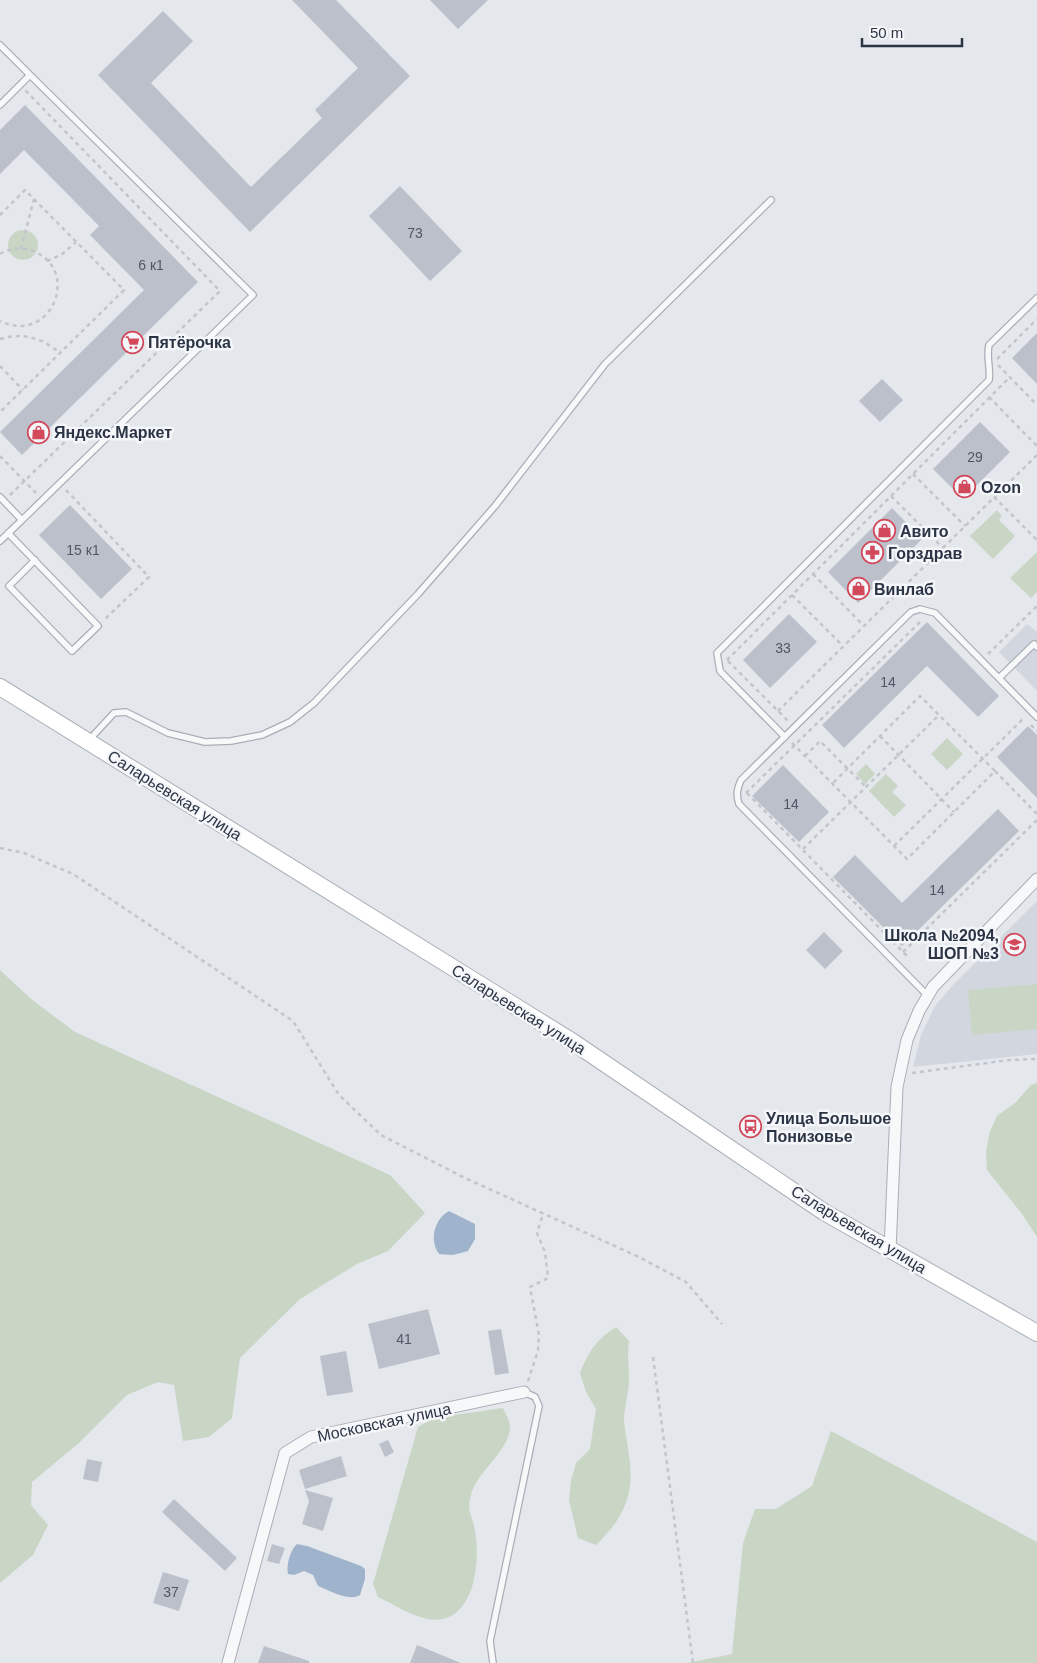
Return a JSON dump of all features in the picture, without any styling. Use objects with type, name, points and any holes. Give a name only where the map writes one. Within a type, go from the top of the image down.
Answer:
[{"type":"street","name":"Саларьевская улица","points":[[0,687],[572,1042],[824,1212],[1037,1333]]},
{"type":"street","points":[[890,1250],[897,1087],[907,1040],[933,987],[1037,879]]},
{"type":"street","name":"Московская улица","points":[[228,1663],[285,1453],[311,1437],[524,1392]]},
{"type":"lane","points":[[0,45],[253,295],[0,541]]},
{"type":"lane","points":[[0,104],[30,75]]},
{"type":"lane","points":[[88,741],[114,713],[126,712],[168,733],[205,742],[231,741],[262,735],[290,722],[314,703],[418,594],[495,506],[606,364],[772,200]]},
{"type":"lane","points":[[785,737],[719,668],[717,653],[989,380],[990,373],[986,356],[988,345],[1037,298]]},
{"type":"lane","points":[[2,499],[22,520]]},
{"type":"lane","points":[[8,533],[35,560],[98,626],[72,651],[9,586],[35,560]]},
{"type":"lane","points":[[928,996],[738,801],[739,784],[911,612],[920,609],[931,611],[1037,717]]},
{"type":"lane","points":[[999,678],[1034,644],[1037,648]]},
{"type":"lane","points":[[493,1663],[490,1641],[540,1406],[535,1397],[524,1392]]},
{"type":"path","points":[[2,499],[24,481],[220,291],[20,85]]},
{"type":"path","points":[[0,215],[25,190],[124,290],[0,412]]},
{"type":"path","points":[[21,249],[34,199]]},
{"type":"path","points":[[47,261],[61,255],[76,242]]},
{"type":"path","points":[[0,254],[12,249],[37,253],[47,261],[55,272],[58,288],[54,305],[43,318],[27,326],[10,325],[0,321]]},
{"type":"path","points":[[1037,319],[994,362],[1037,405]]},
{"type":"path","points":[[0,339],[12,336],[33,338],[47,344],[60,353]]},
{"type":"path","points":[[0,366],[23,390]]},
{"type":"path","points":[[719,668],[1010,377]]},
{"type":"path","points":[[980,389],[1037,446]]},
{"type":"path","points":[[778,711],[1037,455]]},
{"type":"path","points":[[0,456],[42,500]]},
{"type":"path","points":[[913,474],[965,526]]},
{"type":"path","points":[[60,483],[149,576],[98,626]]},
{"type":"path","points":[[891,496],[943,548]]},
{"type":"path","points":[[994,497],[1037,540]]},
{"type":"path","points":[[813,574],[864,626]]},
{"type":"path","points":[[792,595],[843,646]]},
{"type":"path","points":[[982,661],[1037,606]]},
{"type":"path","points":[[738,801],[931,611]]},
{"type":"path","points":[[727,660],[794,727]]},
{"type":"path","points":[[832,784],[920,696],[1037,814]]},
{"type":"path","points":[[803,850],[939,715]]},
{"type":"path","points":[[894,846],[1024,718]]},
{"type":"path","points":[[880,736],[954,812]]},
{"type":"path","points":[[804,756],[820,741],[866,787]]},
{"type":"path","points":[[798,750],[907,859],[995,771]]},
{"type":"path","points":[[739,784],[909,958]]},
{"type":"path","points":[[903,952],[1037,820]]},
{"type":"path","points":[[0,848],[24,853],[73,874],[293,1021],[339,1095],[381,1135],[465,1178],[639,1257],[686,1282],[722,1324]]},
{"type":"path","points":[[907,1073],[1000,1061],[1037,1059]]},
{"type":"path","points":[[524,1392],[538,1350],[539,1336],[530,1287],[548,1278],[545,1252],[537,1233],[543,1214]]},
{"type":"path","points":[[653,1357],[693,1663]]},
{"type":"shaded area","points":[[1027,624],[1037,632],[1037,691],[999,652]]},
{"type":"shaded area","name":"Школа №2094, ШОП №3","points":[[1037,901],[1037,1054],[913,1067],[921,1035],[935,1006],[951,987]]},
{"type":"green space","points":[[23,230],[29,231],[37,239],[37,251],[29,259],[23,260],[17,259],[9,251],[8,245],[9,239],[17,231]]},
{"type":"green space","points":[[997,510],[1002,516],[999,520],[1015,536],[993,559],[970,536]]},
{"type":"green space","points":[[1037,552],[1037,592],[1031,598],[1010,578]]},
{"type":"green space","points":[[947,738],[963,754],[947,770],[931,754]]},
{"type":"green space","points":[[866,764],[875,774],[865,784],[856,774]]},
{"type":"green space","points":[[886,774],[898,786],[892,792],[906,805],[894,817],[869,791]]},
{"type":"green space","points":[[0,970],[31,999],[75,1032],[390,1175],[425,1213],[388,1251],[357,1264],[300,1299],[240,1358],[232,1418],[209,1437],[183,1441],[174,1385],[158,1382],[127,1395],[79,1443],[32,1482],[31,1505],[48,1525],[33,1555],[0,1583]]},
{"type":"green space","points":[[1037,984],[1037,1029],[972,1035],[968,990]]},
{"type":"green space","points":[[1037,1083],[1037,1237],[1022,1214],[987,1170],[986,1152],[990,1131],[997,1116],[1016,1102],[1031,1085]]},
{"type":"green space","points":[[616,1327],[629,1341],[629,1384],[624,1421],[629,1452],[629,1494],[614,1525],[596,1545],[578,1538],[569,1500],[571,1481],[576,1463],[590,1449],[596,1409],[586,1392],[580,1373],[594,1347]]},
{"type":"green space","points":[[503,1408],[510,1424],[509,1435],[505,1444],[479,1478],[471,1495],[470,1510],[477,1544],[477,1560],[471,1590],[464,1604],[455,1614],[443,1619],[427,1619],[378,1597],[373,1584],[418,1427],[434,1418]]},
{"type":"green space","points":[[831,1431],[1037,1542],[1037,1663],[687,1663],[732,1654],[743,1543],[755,1509],[776,1509],[812,1486]]},
{"type":"water","points":[[449,1211],[475,1224],[475,1239],[468,1251],[453,1255],[439,1254],[436,1249],[434,1237],[437,1225],[440,1219]]},
{"type":"water","points":[[297,1544],[307,1546],[365,1569],[365,1579],[360,1595],[355,1597],[344,1596],[318,1586],[313,1575],[304,1571],[294,1575],[288,1574],[289,1558]]},
{"type":"building","points":[[292,0],[336,0],[410,76],[250,232],[98,75],[163,11],[193,41],[151,83],[251,187],[322,118],[315,110],[358,68]]},
{"type":"building","points":[[430,0],[488,0],[458,29]]},
{"type":"building","points":[[25,105],[198,282],[22,455],[0,432],[144,290],[90,235],[99,226],[24,150],[0,174],[0,130]]},
{"type":"building","points":[[400,186],[462,251],[430,281],[369,216]]},
{"type":"building","points":[[1037,333],[1037,384],[1012,358]]},
{"type":"building","points":[[882,379],[903,400],[880,422],[859,401]]},
{"type":"building","points":[[980,422],[1010,452],[963,499],[933,469]]},
{"type":"building","points":[[70,505],[132,569],[101,599],[39,535]]},
{"type":"building","points":[[892,508],[922,539],[858,603],[828,572]]},
{"type":"building","points":[[789,614],[817,642],[770,688],[743,660]]},
{"type":"building","points":[[927,622],[999,696],[978,717],[927,666],[844,748],[822,725]]},
{"type":"building","points":[[1028,726],[1037,735],[1037,798],[997,757]]},
{"type":"building","points":[[783,765],[829,812],[799,842],[752,796]]},
{"type":"building","points":[[998,809],[1019,831],[902,946],[833,877],[855,855],[902,903]]},
{"type":"building","points":[[824,932],[843,951],[825,969],[806,950]]},
{"type":"building","points":[[428,1309],[440,1354],[379,1369],[368,1324]]},
{"type":"building","points":[[501,1329],[509,1373],[495,1375],[488,1331]]},
{"type":"building","points":[[346,1351],[353,1392],[327,1396],[320,1356]]},
{"type":"building","points":[[388,1440],[394,1452],[385,1457],[379,1444]]},
{"type":"building","points":[[341,1456],[347,1476],[305,1489],[299,1470]]},
{"type":"building","points":[[87,1459],[102,1462],[98,1482],[83,1479]]},
{"type":"building","points":[[305,1490],[333,1498],[323,1531],[302,1524],[309,1501]]},
{"type":"building","points":[[174,1499],[237,1558],[225,1571],[162,1512]]},
{"type":"building","points":[[272,1544],[285,1548],[279,1564],[267,1561]]},
{"type":"building","points":[[163,1572],[189,1580],[179,1611],[153,1603]]},
{"type":"building","points":[[417,1645],[461,1663],[410,1663]]},
{"type":"building","points":[[264,1646],[309,1661],[309,1663],[258,1663]]},
{"type":"place","name":"Пятёрочка","points":[[132,342]]},
{"type":"place","name":"Яндекс.Маркет","points":[[38,432]]},
{"type":"place","name":"Ozon","points":[[965,487]]},
{"type":"place","name":"Авито","points":[[884,531]]},
{"type":"place","name":"Горздрав","points":[[872,553]]},
{"type":"place","name":"Винлаб","points":[[858,589]]},
{"type":"place","name":"Школа №2094, ШОП №3","points":[[1015,944]]},
{"type":"place","name":"Улица Большое Понизовье","points":[[750,1127]]}]
